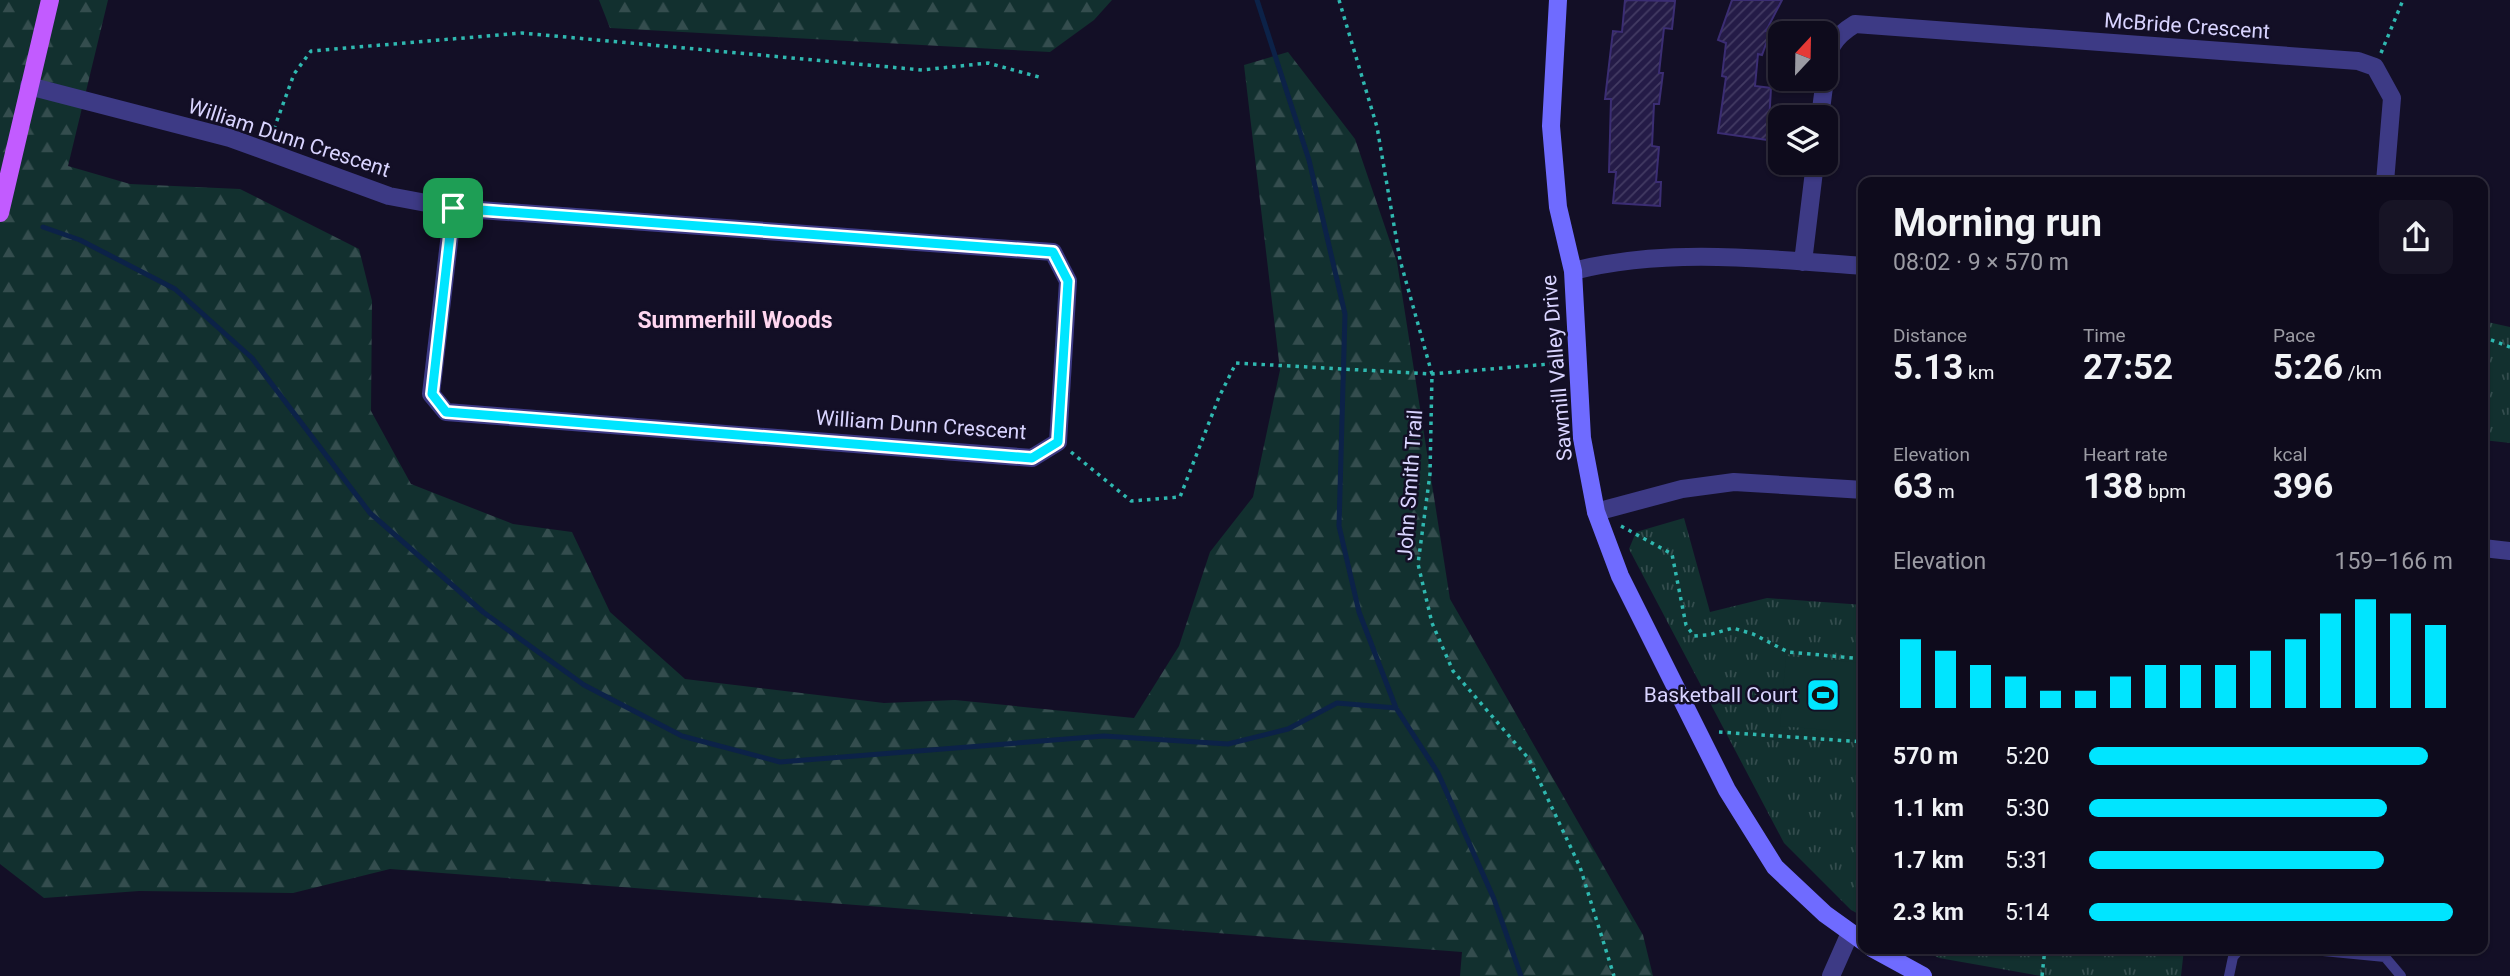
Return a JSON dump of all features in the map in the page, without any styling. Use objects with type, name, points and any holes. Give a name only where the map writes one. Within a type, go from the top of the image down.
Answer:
[{"type":"main road","points":[[0,214],[50,0]]},
{"type":"street","name":"Sawmill Valley Drive","points":[[1558,0],[1551,126],[1558,207],[1573,271],[1582,438],[1596,512],[1620,576],[1727,790],[1775,867],[1825,914],[1857,937]]},
{"type":"street","name":"McBride Crescent","points":[[1838,34],[1855,24],[2358,61],[2375,67]]},
{"type":"street","points":[[2375,67],[2392,98],[2385,177]]},
{"type":"street","name":"William Dunn Crescent","points":[[29,86],[230,138],[389,196],[453,208],[1053,252],[1068,281],[1058,442],[1032,458],[446,412],[432,394],[453,208]]},
{"type":"street","points":[[1803,262],[1814,175]]},
{"type":"street","points":[[1573,271],[1611,262],[1699,257],[1858,266]]},
{"type":"street","points":[[1596,512],[1682,489],[1734,482],[1858,490]]},
{"type":"street","points":[[2488,549],[2510,551]]},
{"type":"street","points":[[1831,976],[1857,937]]},
{"type":"street","points":[[1883,954],[1923,976]]},
{"type":"lane","points":[[2229,976],[2236,954]]},
{"type":"lane","points":[[2354,954],[2385,957],[2401,976]]},
{"type":"path","name":"John Smith Trail","points":[[1339,0],[1377,127],[1400,260],[1432,374],[1430,474],[1418,564],[1432,623],[1453,671],[1529,760],[1580,867],[1614,976]]},
{"type":"path","points":[[2375,67],[2403,0]]},
{"type":"path","points":[[266,151],[294,74],[312,51],[522,33],[922,70],[988,63],[1039,77]]},
{"type":"path","points":[[2488,339],[2510,347]]},
{"type":"path","points":[[1058,442],[1131,501],[1180,497],[1219,397],[1236,363],[1432,374],[1563,362],[1579,365]]},
{"type":"path","points":[[1596,512],[1672,554],[1686,625],[1694,636],[1733,628],[1753,634],[1788,652],[1858,658]]},
{"type":"path","points":[[1699,731],[1858,742]]},
{"type":"path","points":[[2042,976],[2044,954]]},
{"type":"green space","points":[[0,0],[108,0],[68,166],[130,184],[240,189],[359,249],[372,301],[371,411],[411,484],[513,524],[572,532],[610,612],[685,679],[884,703],[955,700],[1134,718],[1179,646],[1210,552],[1253,497],[1280,370],[1244,65],[1288,52],[1355,139],[1397,262],[1450,599],[1643,935],[1653,976],[1460,976],[1462,952],[390,869],[293,893],[139,891],[44,898],[0,864]]},
{"type":"green space","points":[[599,0],[1112,0],[1094,20],[1050,52],[610,28]]},
{"type":"green space","points":[[2488,322],[2510,327],[2510,443],[2488,441]]},
{"type":"green space","points":[[1684,518],[1710,612],[1767,598],[1858,605],[1858,914],[1851,910],[1784,843],[1629,549],[1636,532]]},
{"type":"green space","name":"Basketball Court","points":[[1786,656],[1858,662],[1858,732],[1780,726]]},
{"type":"green space","points":[[1931,954],[2183,954],[2181,976],[2041,976],[1939,958]]},
{"type":"building","points":[[1625,0],[1675,1],[1672,29],[1664,28],[1659,104],[1654,104],[1652,146],[1659,147],[1656,182],[1661,182],[1660,206],[1613,203],[1616,172],[1609,172],[1611,99],[1605,99],[1613,31],[1622,32]]},
{"type":"building","points":[[1732,0],[1782,0],[1771,21],[1768,21],[1768,38],[1762,55],[1758,54],[1755,86],[1768,88],[1768,91],[1771,91],[1768,140],[1718,133],[1726,77],[1722,76],[1726,43],[1718,40]]},
{"type":"waterway","points":[[1257,0],[1309,160],[1345,314],[1339,526],[1359,612],[1396,708],[1438,773],[1494,899],[1521,976]]},
{"type":"waterway","points":[[43,227],[80,240],[175,289],[252,358],[370,513],[483,612],[584,685],[682,736],[780,762],[1104,736],[1228,744],[1288,729],[1337,703],[1396,708]]},
{"type":"place","name":"Basketball Court","points":[[1823,695]]},
{"type":"district","name":"Summerhill Woods","points":[[735,320]]},
{"type":"route","points":[[453,208],[1053,252],[1068,281],[1058,442],[1032,458],[446,412],[432,394],[453,208]]}]
